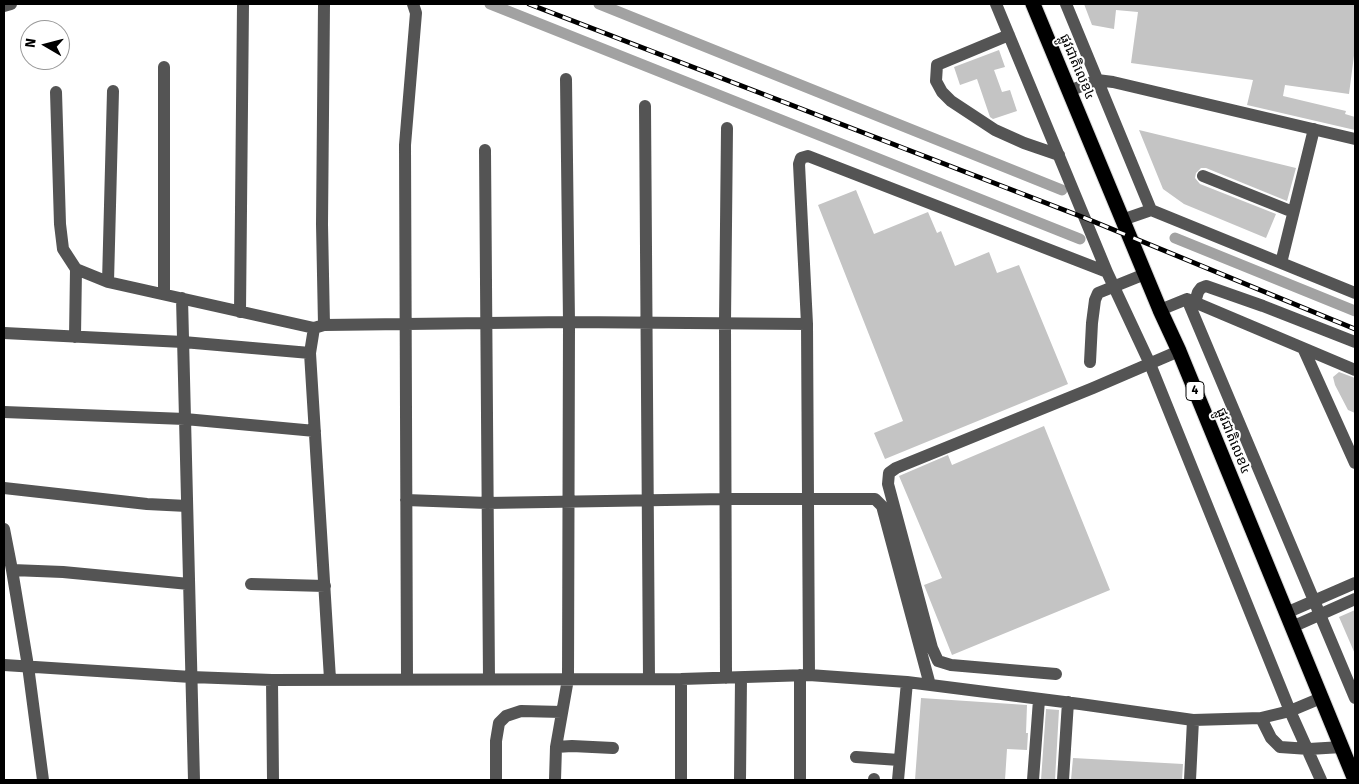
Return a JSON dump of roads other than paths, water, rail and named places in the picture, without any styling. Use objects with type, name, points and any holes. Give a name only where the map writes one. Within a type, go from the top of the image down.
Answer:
[{"type":"highway","name":"ផ្លូវជាតិលេខ៤","points":[[1033,4],[1122,220],[1179,351],[1355,780]]},
{"type":"street","points":[[4,6],[11,4]]},
{"type":"street","points":[[240,312],[243,4]]},
{"type":"street","points":[[324,4],[319,326],[310,354],[330,679]]},
{"type":"street","points":[[407,679],[406,145],[416,12],[413,4]]},
{"type":"street","points":[[996,4],[1107,272],[1150,364],[1290,711],[1321,780]]},
{"type":"street","points":[[1066,4],[1151,210]]},
{"type":"street","points":[[1009,35],[937,65],[936,81],[942,92],[951,101],[995,130],[1024,143],[1059,155]]},
{"type":"street","points":[[164,67],[164,294]]},
{"type":"street","points":[[555,780],[556,748],[568,679],[569,502],[566,79]]},
{"type":"street","points":[[1069,91],[1097,80],[1113,82],[1355,139]]},
{"type":"street","points":[[108,282],[113,91]]},
{"type":"street","points":[[56,92],[60,224],[63,249],[76,269],[75,337]]},
{"type":"street","points":[[645,106],[649,678]]},
{"type":"street","points":[[726,678],[725,322],[727,128]]},
{"type":"street","points":[[1281,263],[1314,129]]},
{"type":"street","points":[[486,150],[485,324],[488,679]]},
{"type":"street","points":[[800,780],[805,675],[809,498],[807,324],[801,158],[808,156],[1107,272]]},
{"type":"street","points":[[1203,176],[1293,212]]},
{"type":"street","points":[[1122,220],[1151,210],[1355,293]]},
{"type":"street","points":[[76,269],[108,282],[240,312],[319,326],[568,322],[807,324]]},
{"type":"street","points":[[1090,362],[1090,334],[1095,300],[1098,293],[1145,274]]},
{"type":"street","points":[[1160,310],[1191,301],[1200,288],[1206,286],[1355,342]]},
{"type":"street","points":[[182,298],[194,780]]},
{"type":"street","points":[[1191,301],[1355,370]]},
{"type":"street","points":[[1191,301],[1355,698]]},
{"type":"street","points":[[4,333],[183,342],[310,354]]},
{"type":"street","points":[[1304,350],[1355,463]]},
{"type":"street","points":[[1056,674],[951,665],[938,661],[932,648],[888,484],[889,473],[896,468],[1179,351]]},
{"type":"street","points":[[4,412],[184,419],[315,431]]},
{"type":"street","points":[[4,488],[147,504],[187,506]]},
{"type":"street","points":[[406,500],[487,503],[809,498],[875,500],[882,506],[930,685]]},
{"type":"street","points":[[4,529],[28,666],[43,780]]},
{"type":"street","points":[[12,570],[63,572],[189,584]]},
{"type":"street","points":[[1289,620],[1314,600],[1355,582]]},
{"type":"street","points":[[251,584],[325,586]]},
{"type":"street","points":[[1289,620],[1320,614],[1355,599]]},
{"type":"street","points":[[4,666],[272,680],[681,679],[805,675],[907,682],[1193,720],[1261,718],[1290,711],[1321,698]]},
{"type":"street","points":[[740,780],[741,678]]},
{"type":"street","points":[[681,679],[681,780]]},
{"type":"street","points":[[272,680],[273,780]]},
{"type":"street","points":[[898,780],[907,682]]},
{"type":"street","points":[[1034,780],[1039,700]]},
{"type":"street","points":[[1063,780],[1068,702]]},
{"type":"street","points":[[496,780],[496,741],[499,723],[506,716],[521,711],[562,712]]},
{"type":"street","points":[[1261,718],[1271,738],[1277,745],[1308,749],[1342,747]]},
{"type":"street","points":[[1190,780],[1193,720]]},
{"type":"street","points":[[556,748],[572,746],[613,748]]},
{"type":"street","points":[[856,758],[899,760]]},
{"type":"waterway","points":[[490,4],[1080,239]]},
{"type":"waterway","points":[[599,4],[1062,190]]},
{"type":"waterway","points":[[1175,238],[1355,311]]},
{"type":"railway","points":[[529,4],[1085,218],[1355,329]]}]
